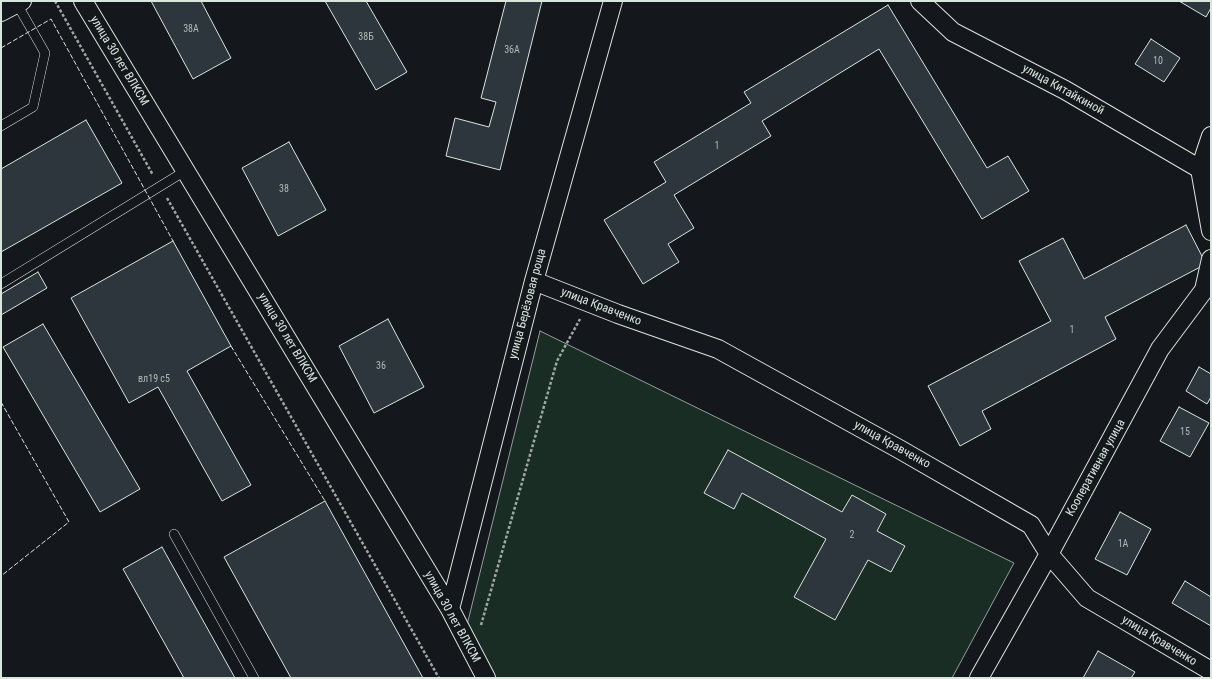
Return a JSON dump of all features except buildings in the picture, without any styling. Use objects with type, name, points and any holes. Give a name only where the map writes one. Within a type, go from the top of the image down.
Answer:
[{"type":"street","name":"улица 30 лет ВЛКСМ","points":[[83,1],[450,610],[486,678]]},
{"type":"street","name":"улица Берёзовая роща","points":[[450,610],[534,281],[613,1]]},
{"type":"street","name":"улица Китайкиной","points":[[920,1],[953,32],[1065,90],[1205,171]]},
{"type":"street","points":[[1,12],[20,2]]},
{"type":"street","points":[[1211,136],[1205,171],[1211,231]]},
{"type":"street","name":"Кооперативная улица","points":[[979,678],[1049,554],[1160,349],[1204,290],[1211,259]]},
{"type":"street","name":"улица Кравченко","points":[[534,281],[718,349],[899,449],[1031,525],[1049,554],[1087,598],[1211,671]]},
{"type":"lane","points":[[1,126],[33,107],[45,53],[20,2]]},
{"type":"lane","points":[[1,284],[185,171]]},
{"type":"lane","points":[[174,534],[254,678]]},
{"type":"path","points":[[55,1],[439,678]]},
{"type":"path","points":[[481,625],[557,362],[589,302]]},
{"type":"green space","points":[[540,331],[1014,563],[952,678],[492,678],[466,629]]},
{"type":"fence","points":[[1,48],[51,19],[173,241]]},
{"type":"fence","points":[[231,346],[325,501]]},
{"type":"fence","points":[[1,402],[69,522],[1,576]]}]
